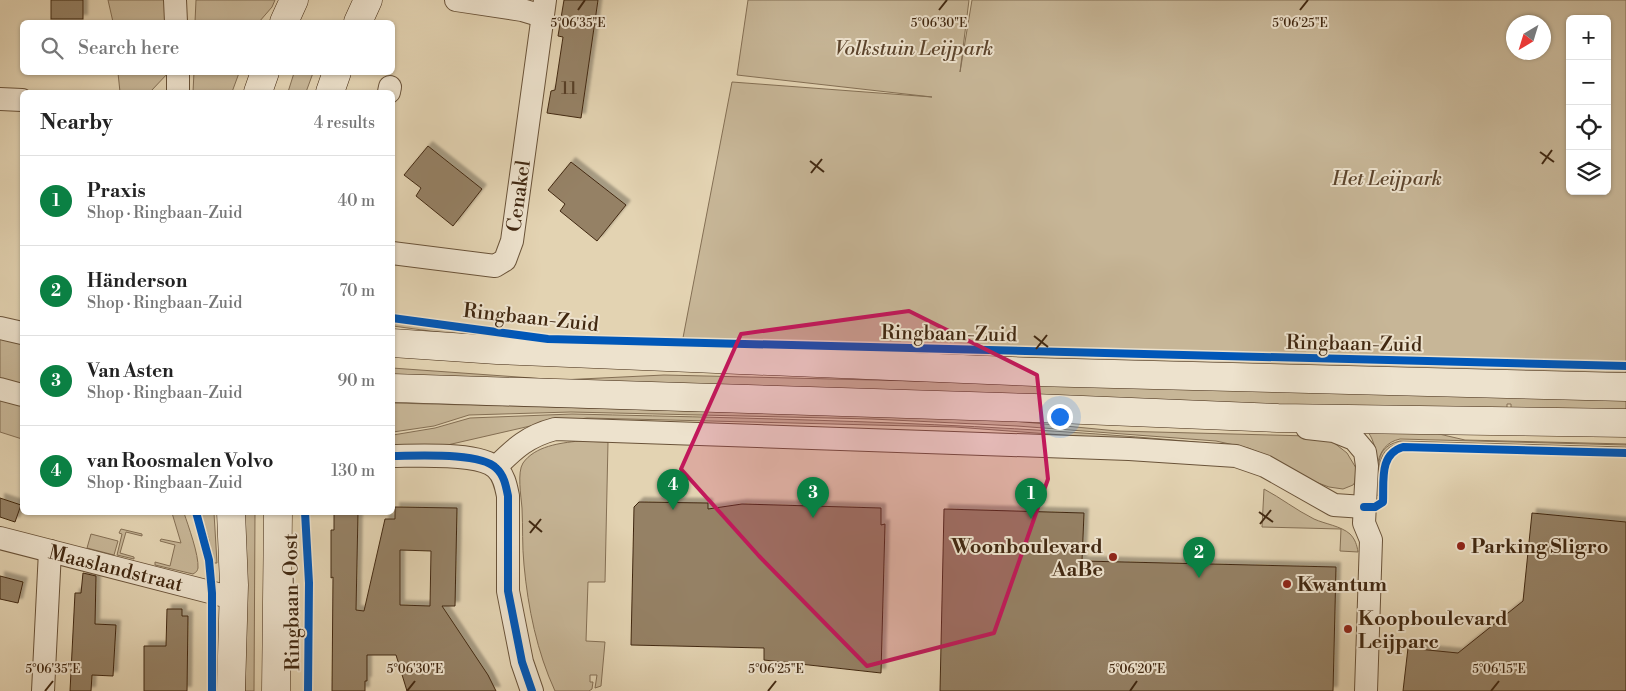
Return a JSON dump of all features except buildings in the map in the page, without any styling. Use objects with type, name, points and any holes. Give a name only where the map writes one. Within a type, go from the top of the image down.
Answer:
[{"type":"main road","points":[[285,20],[294,0]]},
{"type":"main road","points":[[359,20],[368,0]]},
{"type":"main road","points":[[259,90],[264,75]]},
{"type":"main road","points":[[331,90],[337,75]]},
{"type":"main road","name":"Ringbaan-Zuid","points":[[395,343],[497,350],[1035,372],[1626,387]]},
{"type":"main road","points":[[395,388],[1278,418],[1626,423]]},
{"type":"main road","points":[[231,515],[233,598],[231,691]]},
{"type":"main road","name":"Ringbaan-Oost","points":[[276,691],[278,515]]},
{"type":"street","points":[[175,0],[176,20]]},
{"type":"street","name":"Cenakel","points":[[395,253],[495,266],[505,260],[512,241],[544,8],[522,10],[456,0]]},
{"type":"street","points":[[178,75],[178,90]]},
{"type":"street","points":[[0,99],[20,100]]},
{"type":"street","points":[[0,328],[20,333]]},
{"type":"street","points":[[0,389],[20,395]]},
{"type":"street","points":[[1278,418],[1298,428],[1334,431],[1354,439],[1365,452],[1367,466],[1364,523],[1371,540],[1366,691]]},
{"type":"street","points":[[496,467],[520,444],[532,437],[555,429],[1129,449],[1236,456],[1265,466],[1334,505],[1364,507]]},
{"type":"street","points":[[395,456],[468,457],[489,462],[496,467],[505,482],[508,496],[508,591],[522,662],[532,691]]},
{"type":"street","name":"Maaslandstraat","points":[[0,538],[233,598]]},
{"type":"street","points":[[42,691],[50,551]]},
{"type":"highlighted area","points":[[909,311],[1037,375],[1048,479],[994,633],[867,666],[759,556],[681,469],[741,334]]},
{"type":"green space","points":[[108,0],[170,0],[171,20],[113,20]]},
{"type":"green space","points":[[196,0],[275,0],[272,7],[261,20],[195,20]]},
{"type":"green space","name":"Het Leijpark","points":[[748,0],[969,0],[960,72],[972,0],[1626,0],[1626,362],[682,343],[732,82],[932,97],[737,75]]},
{"type":"green space","points":[[118,75],[166,75],[152,90],[120,90]]},
{"type":"green space","points":[[194,75],[238,75],[233,90],[193,90]]},
{"type":"green space","points":[[293,75],[312,75],[307,90],[289,90]]},
{"type":"green space","points":[[395,321],[549,343],[1626,370],[1626,377],[510,342],[395,326]]},
{"type":"green space","points":[[0,336],[20,341],[20,383],[0,378]]},
{"type":"green space","points":[[395,368],[560,380],[664,375],[1626,398],[1626,414],[1511,411],[1511,404],[1507,404],[1507,411],[395,382]]},
{"type":"green space","points":[[0,396],[20,401],[20,438],[0,432]]},
{"type":"green space","points":[[395,403],[993,419],[1117,431],[1309,436],[1333,442],[1347,453],[1356,468],[1355,482],[1353,485],[1343,489],[1329,487],[1310,480],[1268,456],[1248,448],[1216,441],[1017,426],[872,419],[571,412],[469,415],[434,426],[395,432]]},
{"type":"green space","points":[[572,414],[814,420],[1055,431],[1216,444],[955,427],[587,418],[539,424],[443,446],[395,449],[395,435],[435,428],[470,418]]},
{"type":"green space","points":[[1426,431],[1465,440],[1626,445],[1400,439],[1391,442],[1381,454],[1378,462],[1375,496],[1378,488],[1380,457],[1390,445],[1400,441],[1626,447],[1626,449],[1400,443],[1385,452],[1382,458],[1378,495],[1374,498],[1376,455],[1375,447],[1368,432]]},
{"type":"green space","points":[[579,441],[608,442],[605,582],[588,582],[586,641],[605,642],[601,686],[595,688],[597,675],[590,675],[590,682],[593,682],[592,689],[589,691],[555,691],[538,645],[528,597],[523,558],[520,472],[523,463],[528,457],[541,449],[556,444]]},
{"type":"green space","points":[[1264,489],[1314,519],[1338,527],[1346,531],[1354,540],[1358,552],[1340,551],[1341,529],[1262,527]]},
{"type":"green space","points":[[173,515],[185,515],[197,556],[198,568],[196,572],[193,574],[155,565],[155,562],[170,566],[175,545],[160,541],[161,539],[181,543]]},
{"type":"green space","points":[[201,515],[214,515],[217,563],[213,563],[209,540]]},
{"type":"green space","points":[[244,515],[255,515],[254,691],[245,691]]},
{"type":"green space","points":[[121,529],[142,534],[142,536],[126,532],[120,553],[134,557],[134,559],[117,555],[122,534],[119,533]]},
{"type":"green space","points":[[91,534],[118,541],[114,555],[87,548]]},
{"type":"cycle path","points":[[395,318],[548,339],[1626,366]]},
{"type":"cycle path","points":[[1364,507],[1375,507],[1383,502],[1383,477],[1386,462],[1395,451],[1403,447],[1626,453]]},
{"type":"cycle path","points":[[395,456],[447,456],[476,459],[488,463],[501,474],[508,496],[508,591],[522,662],[532,691]]},
{"type":"cycle path","points":[[197,515],[209,560],[212,593],[212,691]]},
{"type":"cycle path","points":[[305,515],[309,583],[308,691]]},
{"type":"place","name":"van Roosmalen Volvo","points":[[673,510]]},
{"type":"place","name":"Van Asten","points":[[813,518]]},
{"type":"place","name":"Praxis","points":[[1031,519]]},
{"type":"place","name":"Parking Sligro","points":[[1461,546]]},
{"type":"place","name":"Woonboulevard AaBe","points":[[1113,557]]},
{"type":"place","name":"Händerson","points":[[1199,578]]},
{"type":"place","name":"Kwantum","points":[[1287,584]]},
{"type":"place","name":"Koopboulevard Leijparc","points":[[1348,629]]},
{"type":"park label","name":"Volkstuin Leijpark","points":[[914,48]]}]
